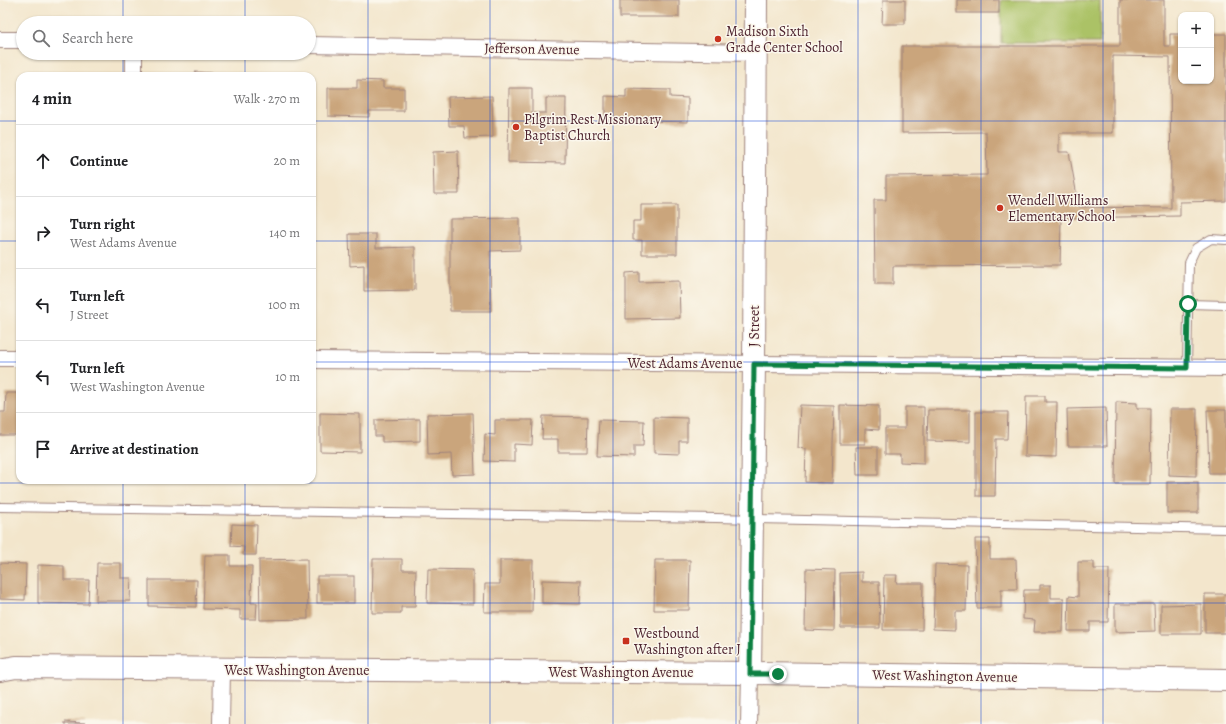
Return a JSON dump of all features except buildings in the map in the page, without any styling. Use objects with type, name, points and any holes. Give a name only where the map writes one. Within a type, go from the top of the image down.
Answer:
[{"type":"main road","name":"J Street","points":[[750,674],[754,364],[756,0]]},
{"type":"main road","name":"West Washington Avenue","points":[[5,667],[1226,680]]},
{"type":"street","points":[[0,40],[16,40]]},
{"type":"street","name":"Jefferson Avenue","points":[[316,45],[756,53]]},
{"type":"street","points":[[134,60],[134,72]]},
{"type":"street","points":[[0,358],[16,358]]},
{"type":"street","name":"West Adams Avenue","points":[[316,360],[1226,368]]},
{"type":"street","points":[[221,724],[222,669]]},
{"type":"street","name":"J Street","points":[[749,724],[750,674]]},
{"type":"lane","points":[[1187,368],[1189,264],[1196,248],[1211,239],[1226,240]]},
{"type":"lane","points":[[1188,304],[1226,305]]},
{"type":"lane","points":[[0,507],[752,519],[1226,529]]},
{"type":"green space","points":[[1001,0],[1100,0],[1100,43],[1001,43]]},
{"type":"place","name":"Madison Sixth Grade Center School","points":[[718,39]]},
{"type":"place","name":"Pilgrim Rest Missionary Baptist Church","points":[[516,127]]},
{"type":"place","name":"Wendell Williams Elementary School","points":[[1000,208]]},
{"type":"place","name":"Westbound Washington after J","points":[[626,641]]},
{"type":"route","points":[[778,674],[750,674],[754,364],[1187,368],[1188,304]]}]
